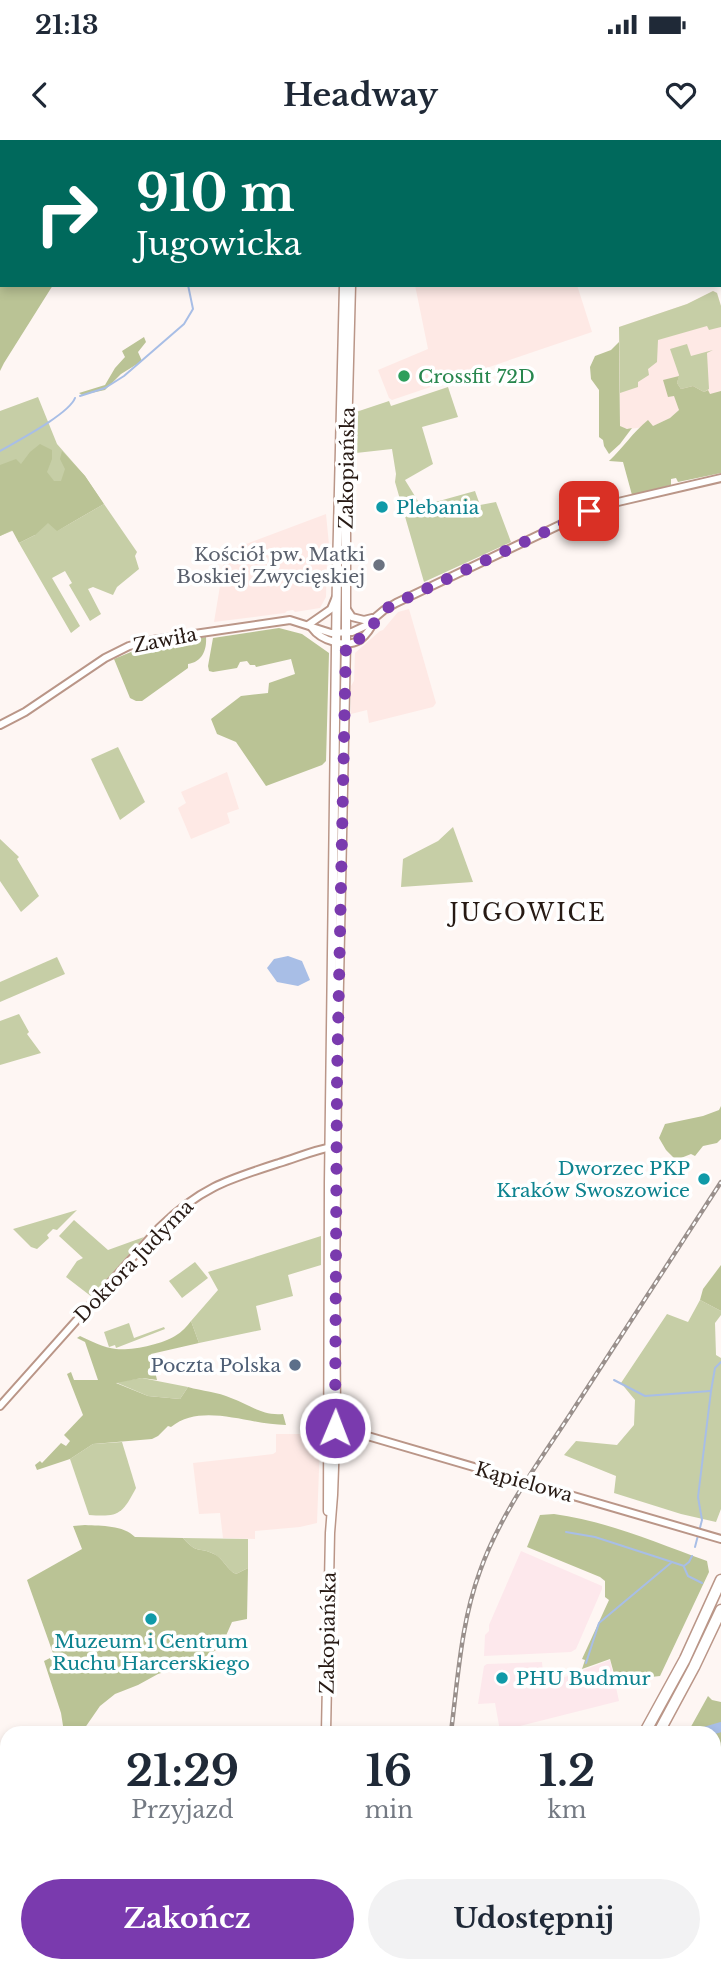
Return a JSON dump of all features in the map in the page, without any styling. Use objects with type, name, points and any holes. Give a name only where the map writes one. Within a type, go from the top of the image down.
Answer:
[{"type":"highway","points":[[648,1726],[685,1659],[721,1580]]},
{"type":"highway","points":[[662,1726],[721,1610]]},
{"type":"main road","name":"Zakopiańska","points":[[326,1726],[333,1495],[333,1147],[341,638],[337,595],[344,287]]},
{"type":"main road","name":"Zakopiańska","points":[[341,638],[345,606],[351,287]]},
{"type":"street","points":[[341,638],[362,628],[396,603],[589,511],[721,478]]},
{"type":"street","points":[[310,626],[331,609],[337,595]]},
{"type":"street","points":[[345,606],[350,615],[357,619],[377,617]]},
{"type":"street","name":"Zawiła","points":[[0,725],[129,646],[284,621],[296,621],[341,638]]},
{"type":"street","name":"Doktora Judyma","points":[[0,1406],[176,1211],[195,1197],[232,1178],[333,1147]]},
{"type":"street","name":"Kąpielowa","points":[[331,1427],[721,1539]]},
{"type":"shaded area","points":[[415,287],[578,287],[592,332],[392,400],[389,398],[378,370],[428,349]]},
{"type":"shaded area","points":[[713,291],[717,293],[721,306],[721,430],[679,410],[653,426],[628,429],[620,427],[619,327],[687,304]]},
{"type":"shaded area","points":[[326,514],[330,555],[327,556],[326,597],[320,608],[214,622],[225,556],[228,553]]},
{"type":"shaded area","points":[[409,609],[436,703],[433,707],[369,723],[367,710],[351,714],[355,653],[383,630],[398,612]]},
{"type":"shaded area","points":[[227,772],[239,809],[227,813],[230,823],[191,839],[178,808],[186,803],[181,792]]},
{"type":"shaded area","points":[[276,1434],[313,1434],[320,1443],[317,1523],[255,1531],[255,1539],[223,1538],[220,1513],[199,1514],[193,1463],[273,1454],[276,1452]]},
{"type":"shaded area","points":[[521,1551],[602,1586],[576,1649],[571,1652],[484,1656],[485,1635],[489,1631],[489,1625]]},
{"type":"shaded area","points":[[610,1660],[619,1701],[520,1726],[499,1726],[495,1703],[478,1704],[484,1666],[487,1664],[542,1662],[544,1685]]},
{"type":"green space","points":[[0,287],[52,287],[4,363],[0,371]]},
{"type":"green space","points":[[713,291],[717,293],[721,306],[721,327],[709,330],[707,326],[658,340],[657,362],[648,369],[649,375],[638,382],[638,387],[620,393],[619,327],[687,304]]},
{"type":"green space","points":[[144,337],[146,342],[138,352],[142,361],[121,374],[105,390],[82,395],[79,393],[105,385],[125,357],[122,351]]},
{"type":"green space","points":[[619,342],[620,426],[632,428],[609,454],[599,437],[599,390],[591,379],[590,367],[595,356],[611,350]]},
{"type":"green space","points":[[687,344],[691,356],[713,350],[707,353],[709,389],[704,392],[693,386],[681,389],[677,383],[679,375],[670,349]]},
{"type":"green space","points":[[679,376],[677,383],[681,389],[693,386],[704,392],[708,390],[710,394],[721,391],[721,473],[678,482],[676,478],[671,479],[671,485],[632,495],[623,462],[609,461],[648,420],[653,426],[679,410],[674,396],[668,397],[663,380]]},
{"type":"green space","points":[[448,387],[458,417],[422,427],[433,464],[405,480],[421,506],[475,491],[480,505],[496,502],[511,542],[424,582],[395,482],[392,449],[356,453],[356,412],[389,401],[391,406]]},
{"type":"green space","points":[[38,397],[57,444],[85,476],[103,503],[57,531],[104,504],[137,552],[135,556],[139,569],[117,587],[113,595],[93,587],[88,589],[101,614],[90,621],[69,585],[72,583],[65,571],[52,578],[80,626],[71,633],[19,543],[35,535],[12,531],[0,536],[0,411]]},
{"type":"green space","points":[[40,444],[52,450],[47,472],[54,481],[61,481],[65,469],[60,459],[62,451],[85,476],[104,504],[57,531],[48,523],[35,535],[19,543],[12,530],[0,536],[0,465],[16,459],[21,464]]},
{"type":"green space","points":[[279,628],[302,634],[329,653],[326,761],[322,765],[266,786],[236,742],[217,734],[211,719],[241,696],[268,693],[269,683],[295,674],[291,659],[256,667],[247,661],[240,662],[237,668],[213,672],[209,671],[208,666],[213,638]]},
{"type":"green space","points":[[206,637],[203,655],[197,661],[188,664],[188,668],[142,701],[130,698],[114,659],[143,647]]},
{"type":"green space","points":[[118,747],[145,802],[120,820],[91,759]]},
{"type":"green space","points":[[453,827],[473,882],[401,887],[403,859],[438,841]]},
{"type":"green space","points":[[0,839],[19,857],[17,859],[39,896],[21,912],[0,881]]},
{"type":"green space","points":[[57,957],[65,974],[0,1002],[0,982]]},
{"type":"green space","points":[[19,1014],[29,1032],[27,1034],[41,1053],[0,1065],[0,1021]]},
{"type":"green space","points":[[721,1106],[721,1139],[717,1143],[703,1146],[695,1156],[691,1154],[676,1160],[666,1150],[659,1138],[665,1124],[703,1116],[719,1110]]},
{"type":"green space","points":[[77,1210],[57,1230],[53,1229],[47,1235],[49,1238],[37,1249],[31,1247],[13,1229]]},
{"type":"green space","points":[[74,1220],[108,1250],[144,1237],[92,1297],[66,1277],[77,1261],[83,1258],[59,1236]]},
{"type":"green space","points":[[321,1236],[321,1265],[288,1275],[293,1296],[256,1306],[261,1330],[199,1343],[191,1321],[218,1290],[208,1272]]},
{"type":"green space","points":[[195,1262],[208,1278],[182,1298],[169,1281]]},
{"type":"green space","points":[[721,1265],[721,1311],[700,1300],[703,1289]]},
{"type":"green space","points":[[700,1300],[721,1311],[715,1323],[716,1355],[721,1358],[721,1509],[716,1522],[614,1493],[616,1476],[564,1455],[576,1441],[617,1445],[634,1425],[635,1400],[621,1383],[667,1314],[688,1322]]},
{"type":"green space","points":[[191,1321],[199,1343],[151,1354],[157,1380],[142,1378],[116,1383],[148,1396],[180,1399],[188,1387],[215,1393],[262,1412],[283,1414],[286,1425],[211,1415],[197,1416],[168,1426],[152,1439],[93,1444],[70,1459],[37,1470],[35,1465],[40,1461],[42,1463],[61,1443],[66,1446],[70,1441],[64,1435],[83,1415],[67,1374],[71,1372],[74,1380],[98,1380],[85,1342],[77,1338],[80,1336],[111,1348],[138,1348],[170,1339]]},
{"type":"green space","points":[[129,1323],[134,1338],[164,1327],[165,1329],[116,1348],[115,1345],[109,1347],[104,1332]]},
{"type":"green space","points":[[142,1378],[188,1387],[180,1399],[148,1396],[115,1382]]},
{"type":"green space","points":[[122,1442],[136,1488],[127,1504],[118,1512],[89,1515],[70,1459],[93,1444]]},
{"type":"green space","points":[[554,1514],[613,1527],[707,1561],[709,1572],[660,1676],[616,1681],[610,1659],[582,1669],[585,1660],[582,1659],[609,1600],[605,1597],[605,1581],[600,1577],[527,1547],[540,1515]]},
{"type":"green space","points":[[73,1526],[118,1528],[135,1537],[183,1538],[195,1548],[217,1556],[236,1574],[248,1568],[247,1619],[232,1622],[221,1647],[198,1661],[158,1674],[115,1694],[100,1706],[86,1726],[63,1726],[44,1661],[54,1656],[27,1580],[82,1549]]},
{"type":"green space","points":[[183,1538],[248,1539],[248,1568],[236,1574],[217,1556],[195,1548]]},
{"type":"green space","points":[[708,1696],[721,1702],[721,1726],[691,1726]]},
{"type":"water","points":[[288,956],[302,961],[310,980],[298,986],[277,982],[267,968],[274,959]]},
{"type":"waterway","points":[[80,396],[105,388],[124,376],[184,324],[193,309],[188,287]]},
{"type":"waterway","points":[[0,451],[63,412],[75,398]]},
{"type":"waterway","points":[[695,1547],[702,1520],[698,1497],[711,1391],[715,1368],[721,1362]]},
{"type":"waterway","points":[[614,1380],[645,1396],[710,1391]]},
{"type":"waterway","points":[[566,1532],[595,1537],[672,1562]]},
{"type":"waterway","points":[[586,1663],[599,1623],[672,1562],[684,1566],[692,1556]]},
{"type":"waterway","points":[[684,1567],[688,1576],[702,1583]]},
{"type":"railway","points":[[452,1726],[468,1610],[480,1571],[499,1528],[535,1468],[721,1182]]},
{"type":"place","name":"Crossfit 72D","points":[[404,376]]},
{"type":"place","name":"Plebania","points":[[382,507]]},
{"type":"place","name":"Kościół pw. Matki Boskiej Zwycięskiej","points":[[379,565]]},
{"type":"place","name":"Dworzec PKP Kraków Swoszowice","points":[[704,1179]]},
{"type":"place","name":"Poczta Polska","points":[[295,1365]]},
{"type":"place","name":"Muzeum i Centrum Ruchu Harcerskiego","points":[[151,1619]]},
{"type":"place","name":"PHU Budmur","points":[[502,1678]]},
{"type":"district","name":"JUGOWICE","points":[[528,913]]},
{"type":"route","points":[[335,1428],[337,1079],[346,643],[359,641],[377,617],[390,606],[589,511]]}]
